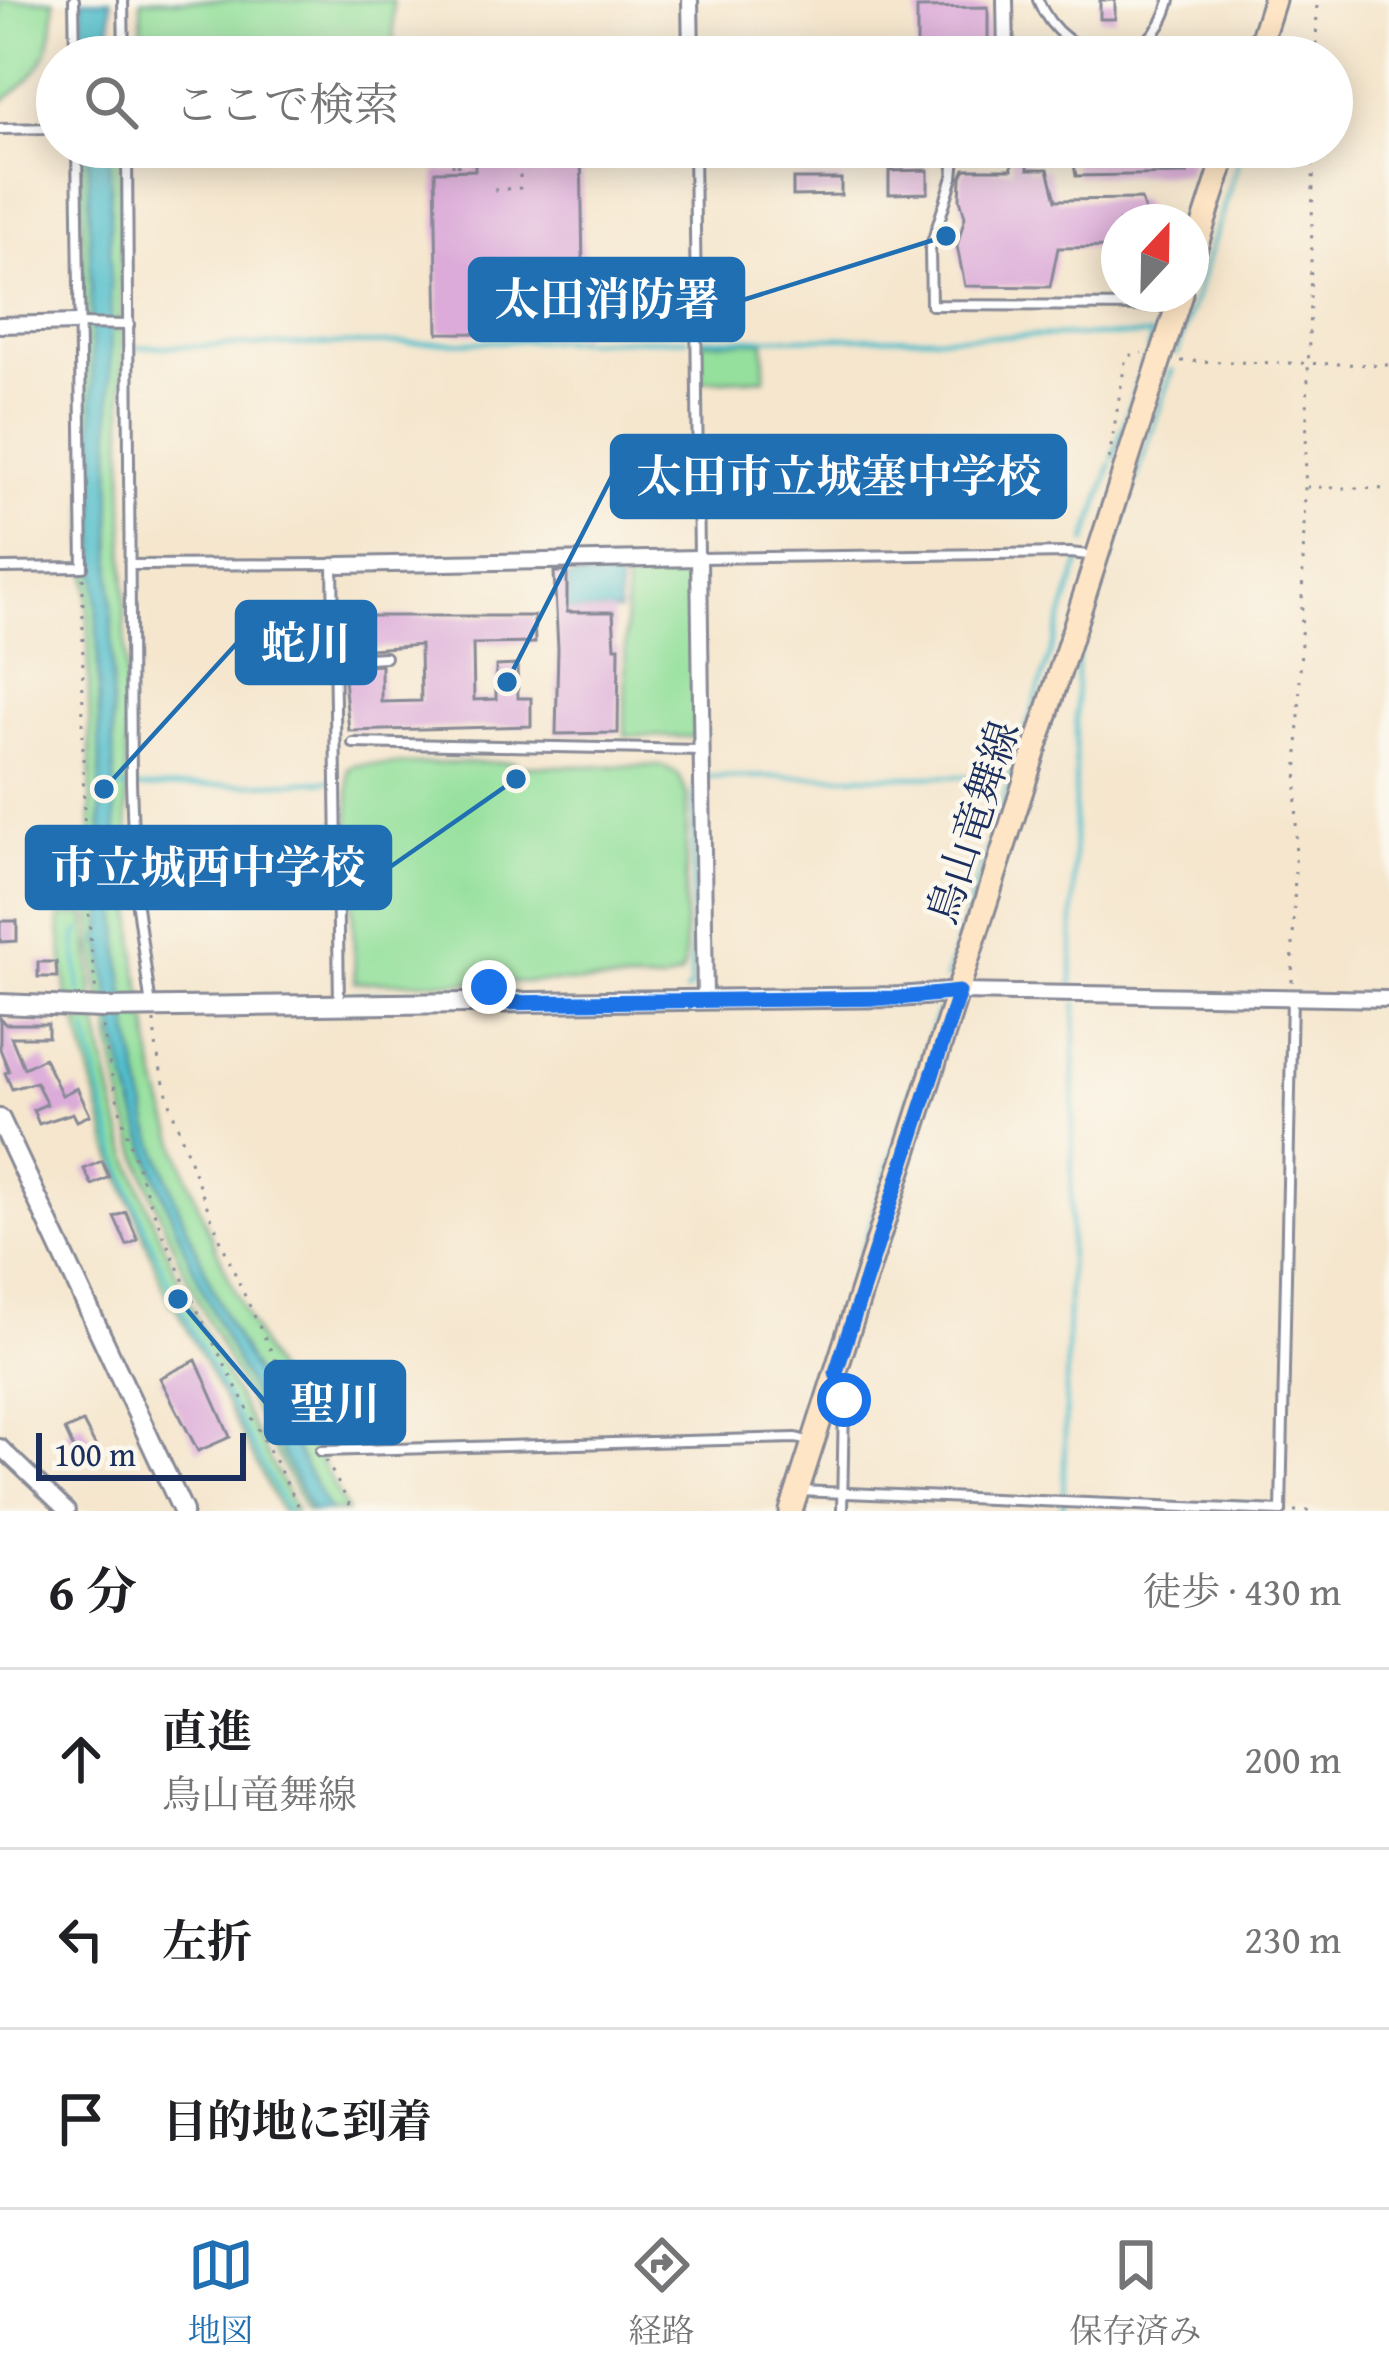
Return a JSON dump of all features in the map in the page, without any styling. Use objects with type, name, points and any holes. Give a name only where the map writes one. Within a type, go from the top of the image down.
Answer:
[{"type":"main road","points":[[1263,36],[1274,0]]},
{"type":"main road","points":[[1209,207],[1221,168]]},
{"type":"main road","name":"鳥山竜舞線","points":[[794,1501],[1176,312]]},
{"type":"street","points":[[690,0],[691,36]]},
{"type":"street","points":[[1005,0],[1006,36]]},
{"type":"street","points":[[0,325],[79,324]]},
{"type":"street","points":[[337,564],[699,558],[704,1000]]},
{"type":"street","points":[[0,1004],[101,1009],[489,996],[704,1000],[899,998],[959,992],[1389,998]]},
{"type":"street","points":[[0,1119],[7,1156],[183,1511]]},
{"type":"street","points":[[0,1447],[67,1511]]},
{"type":"lane","points":[[74,0],[75,36]]},
{"type":"lane","points":[[122,0],[123,36]]},
{"type":"lane","points":[[1038,0],[1065,36]]},
{"type":"lane","points":[[1151,36],[1170,0]]},
{"type":"lane","points":[[0,129],[36,128]]},
{"type":"lane","points":[[0,568],[83,567],[77,168]]},
{"type":"lane","points":[[127,168],[135,892],[148,1008]]},
{"type":"lane","points":[[694,168],[699,558],[1098,556]]},
{"type":"lane","points":[[954,168],[930,249],[931,305],[1101,306]]},
{"type":"lane","points":[[79,324],[127,325]]},
{"type":"lane","points":[[132,566],[337,564],[339,1004]]},
{"type":"lane","points":[[334,660],[386,657]]},
{"type":"lane","points":[[353,743],[701,750]]},
{"type":"lane","points":[[489,975],[489,996]]},
{"type":"lane","points":[[794,1501],[843,1495],[1281,1511],[1292,996]]},
{"type":"lane","points":[[836,1372],[844,1400],[842,1511]]},
{"type":"lane","points":[[321,1451],[796,1438],[812,1443]]},
{"type":"path","points":[[1316,36],[1317,0]]},
{"type":"path","points":[[494,190],[520,188],[520,168]]},
{"type":"path","points":[[1292,996],[1314,168]]},
{"type":"path","points":[[1127,466],[1108,458],[1126,356],[1134,352],[1161,358],[1389,365]]},
{"type":"path","points":[[1305,488],[1389,489]]},
{"type":"path","points":[[83,567],[88,908],[123,1124],[146,1191],[206,1326],[301,1511]]},
{"type":"path","points":[[148,1008],[158,1063],[217,1237],[247,1307],[353,1511]]},
{"type":"path","points":[[1281,1511],[1311,1511]]},
{"type":"green space","points":[[0,0],[54,0],[51,36],[36,36],[36,71],[0,103]]},
{"type":"green space","points":[[141,0],[393,0],[394,36],[142,36]]},
{"type":"green space","points":[[81,168],[88,168],[103,923],[99,942],[131,1096],[153,1168],[211,1307],[311,1511],[306,1511],[231,1367],[162,1220],[127,1118],[93,943]]},
{"type":"green space","points":[[110,168],[119,168],[121,320],[117,320],[117,331],[122,332],[127,814],[143,1020],[148,1022],[155,1073],[169,1122],[215,1247],[347,1511],[329,1511],[225,1317],[149,1126],[120,953],[112,714]]},
{"type":"green space","points":[[764,341],[765,378],[701,381],[700,342]]},
{"type":"green space","points":[[685,565],[691,571],[694,737],[625,736],[626,566]]},
{"type":"green space","points":[[514,762],[521,766],[662,766],[679,775],[687,795],[681,975],[661,982],[355,982],[348,769],[355,765]]},
{"type":"green space","points":[[86,914],[93,996],[89,1002],[67,998],[59,917]]},
{"type":"green space","points":[[77,1022],[97,1022],[119,1122],[164,1247],[296,1511],[281,1511],[175,1305],[171,1306],[111,1152]]},
{"type":"water","points":[[81,0],[111,0],[110,36],[84,36]]},
{"type":"water","points":[[88,168],[110,168],[112,714],[120,953],[127,1015],[149,1126],[176,1201],[225,1317],[329,1511],[311,1511],[211,1307],[153,1168],[114,1023],[99,942],[103,923]]},
{"type":"water","points":[[567,577],[619,577],[619,612],[567,612]]},
{"type":"building","points":[[1100,0],[1115,0],[1115,19],[1100,19]]},
{"type":"building","points":[[988,7],[988,36],[917,36],[917,8]]},
{"type":"building","points":[[581,168],[584,334],[438,333],[435,171]]},
{"type":"building","points":[[1075,168],[1190,168],[1187,174],[1076,176]]},
{"type":"building","points":[[965,169],[1048,169],[1056,200],[1141,199],[1143,204],[1101,204],[1101,247],[1058,248],[1050,287],[965,286],[957,246],[965,217],[960,199]]},
{"type":"building","points":[[928,170],[928,193],[889,194],[889,171]]},
{"type":"building","points":[[793,179],[841,179],[841,195],[793,196]]},
{"type":"building","points":[[554,572],[567,572],[567,612],[613,612],[615,647],[619,647],[618,733],[556,734]]},
{"type":"building","points":[[358,616],[534,616],[535,643],[473,644],[474,700],[496,699],[496,666],[517,665],[518,698],[531,698],[531,726],[349,731],[343,668],[381,665],[381,702],[421,701],[420,645],[358,650]]},
{"type":"building","points":[[0,921],[17,921],[17,941],[0,942]]},
{"type":"building","points":[[38,962],[56,962],[57,977],[38,977]]},
{"type":"building","points":[[0,1018],[5,1024],[48,1024],[48,1037],[11,1037],[24,1068],[44,1058],[62,1095],[77,1088],[90,1115],[77,1121],[73,1113],[39,1124],[33,1110],[47,1104],[36,1082],[12,1089],[0,1049]]},
{"type":"building","points":[[102,1161],[109,1177],[92,1185],[84,1169]]},
{"type":"building","points":[[126,1212],[138,1240],[127,1245],[114,1217]]},
{"type":"building","points":[[196,1360],[230,1437],[198,1451],[160,1378]]},
{"type":"building","points":[[83,1422],[100,1455],[80,1463],[65,1430]]},
{"type":"waterway","points":[[1177,354],[1236,168]]},
{"type":"waterway","points":[[702,339],[1152,335],[1148,350]]},
{"type":"waterway","points":[[136,347],[687,339]]},
{"type":"waterway","points":[[1113,458],[1145,359]]},
{"type":"waterway","points":[[1072,984],[1077,659],[1172,370]]},
{"type":"waterway","points":[[1086,542],[1111,464]]},
{"type":"waterway","points":[[946,979],[1080,561]]},
{"type":"waterway","points":[[707,777],[1010,776]]},
{"type":"waterway","points":[[109,789],[332,781]]},
{"type":"waterway","points":[[686,992],[691,987],[695,785]]},
{"type":"waterway","points":[[80,930],[75,938],[80,992]]},
{"type":"waterway","points":[[353,994],[507,993]]},
{"type":"waterway","points":[[1063,1511],[1076,1003]]},
{"type":"waterway","points":[[811,1413],[937,1012]]},
{"type":"waterway","points":[[87,1031],[118,1156],[153,1248],[287,1511]]},
{"type":"place","name":"太田消防署","points":[[946,236]]},
{"type":"place","name":"太田市立城塞中学校","points":[[507,682]]},
{"type":"place","name":"市立城西中学校","points":[[516,779]]},
{"type":"place","name":"蛇川","points":[[104,789]]},
{"type":"place","name":"聖川","points":[[178,1299]]},
{"type":"route","points":[[489,987],[489,1003],[899,998],[959,992],[836,1372],[844,1400]]}]
